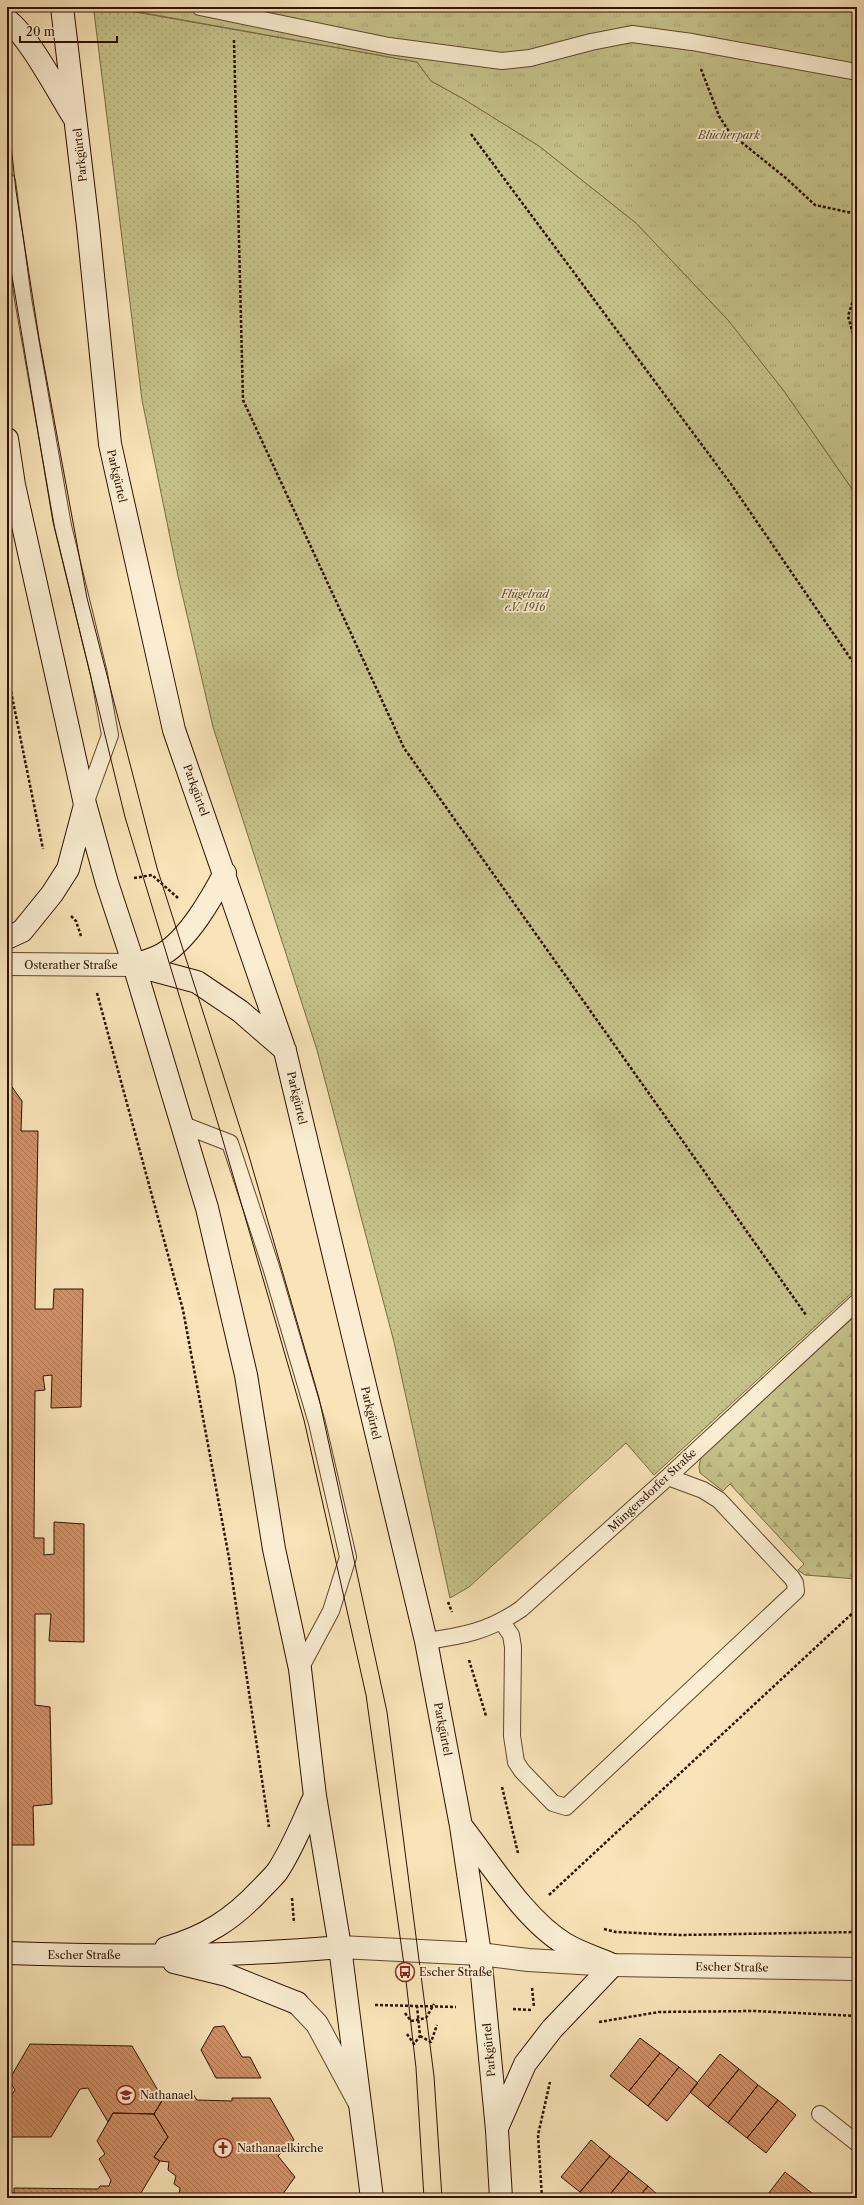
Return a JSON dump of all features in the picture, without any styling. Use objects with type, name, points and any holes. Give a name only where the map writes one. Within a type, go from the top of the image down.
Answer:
[{"type":"main road","name":"Parkgürtel","points":[[62,7],[77,122],[110,444],[174,730],[225,873],[285,1051],[426,1641],[462,1826],[480,1954],[501,2198]]},
{"type":"main road","points":[[7,20],[13,24],[32,51],[77,122]]},
{"type":"main road","points":[[7,439],[14,485],[85,804],[107,883],[134,965],[206,1208],[246,1375],[274,1549],[300,1669],[315,1796],[340,1947],[346,2004],[372,2198]]},
{"type":"main road","points":[[7,938],[22,931],[52,894],[68,869],[85,804]]},
{"type":"main road","points":[[134,965],[152,960],[165,953],[182,936],[210,900],[225,873]]},
{"type":"main road","name":"Osterather Straße","points":[[7,964],[134,965]]},
{"type":"main road","points":[[134,965],[197,982],[240,1011],[285,1051]]},
{"type":"main road","points":[[145,1955],[185,1943],[219,1926],[247,1904],[276,1874],[289,1853],[315,1796]]},
{"type":"main road","points":[[462,1826],[528,1913],[543,1927],[565,1944],[613,1965],[552,2029],[525,2064],[496,2130]]},
{"type":"main road","name":"Escher Straße","points":[[7,1953],[145,1955],[296,1951],[340,1947],[480,1954],[528,1960],[613,1965],[857,1969]]},
{"type":"main road","points":[[145,1955],[227,1975],[297,2003],[317,2024],[359,2102]]},
{"type":"lane","points":[[200,7],[234,16],[389,46],[502,61],[530,58],[632,34],[692,42],[857,72]]},
{"type":"lane","points":[[7,181],[23,299],[63,526],[99,674],[110,735],[85,804]]},
{"type":"lane","points":[[181,1124],[230,1143],[271,1267],[317,1423],[348,1557],[331,1611],[300,1669]]},
{"type":"lane","name":"Müngersdorfer Straße","points":[[426,1641],[463,1636],[502,1622],[521,1609],[668,1477],[857,1302]]},
{"type":"lane","points":[[502,1622],[511,1635],[513,1647],[512,1736],[516,1762],[522,1771],[553,1803],[566,1807],[796,1591],[795,1583],[792,1578],[719,1500],[702,1490],[668,1477]]},
{"type":"lane","points":[[820,2114],[857,2143]]},
{"type":"path","points":[[234,16],[233,60],[243,400],[404,748],[820,1335]]},
{"type":"path","points":[[692,42],[719,116],[730,133],[787,179],[815,205],[857,214]]},
{"type":"path","points":[[471,134],[730,484],[857,668]]},
{"type":"path","points":[[857,288],[848,316],[857,348]]},
{"type":"path","points":[[7,672],[52,894],[76,921],[90,964],[183,1310],[229,1558],[269,1828]]},
{"type":"path","points":[[548,1897],[857,1609]]},
{"type":"path","points":[[603,1929],[616,1932],[680,1935],[857,1932]]},
{"type":"path","points":[[346,2004],[534,2010]]},
{"type":"path","points":[[405,2013],[411,2021],[426,2018],[434,2004]]},
{"type":"path","points":[[408,2034],[414,2044],[420,2036],[417,2006]]},
{"type":"path","points":[[596,2022],[659,2012],[755,2011],[857,2016]]},
{"type":"path","points":[[420,2036],[431,2042],[437,2025]]},
{"type":"path","points":[[542,2198],[538,2135],[551,2074]]},
{"type":"green space","points":[[93,7],[107,7],[94,12]]},
{"type":"green space","name":"Flügelrad e.V. 1916","points":[[107,7],[417,62],[431,81],[462,98],[539,146],[636,223],[728,320],[784,391],[857,496],[857,1288],[654,1475],[626,1443],[469,1587],[450,1598],[394,1342],[317,1050],[213,727],[178,576],[142,400],[94,12]]},
{"type":"green space","name":"Blücherpark","points":[[107,7],[857,7],[857,496],[784,391],[728,320],[636,223],[539,146],[462,98],[431,81],[417,62]]},
{"type":"green space","points":[[857,1314],[857,1579],[805,1575],[798,1570],[804,1564],[730,1484],[723,1491],[700,1473],[699,1467],[701,1457]]},
{"type":"building","points":[[7,1080],[22,1101],[21,1131],[38,1131],[35,1309],[53,1309],[54,1289],[83,1289],[81,1407],[51,1408],[52,1375],[43,1376],[45,1390],[35,1391],[34,1538],[44,1538],[44,1555],[54,1554],[54,1522],[84,1524],[84,1642],[49,1641],[51,1614],[35,1614],[35,1705],[50,1707],[52,1804],[33,1806],[34,1845],[7,1845]]},
{"type":"building","points":[[224,2026],[242,2057],[250,2057],[261,2078],[216,2078],[201,2050],[214,2027]]},
{"type":"building","points":[[640,2038],[660,2053],[629,2091],[610,2076]]},
{"type":"building","name":"Nathanael","points":[[30,2044],[132,2046],[163,2099],[154,2114],[113,2113],[108,2122],[88,2088],[80,2089],[51,2137],[7,2137],[7,2102],[15,2090],[9,2080]]},
{"type":"building","points":[[660,2053],[679,2067],[648,2106],[629,2091]]},
{"type":"building","points":[[720,2054],[739,2069],[708,2107],[690,2092]]},
{"type":"building","points":[[679,2067],[698,2083],[667,2121],[648,2106]]},
{"type":"building","points":[[739,2069],[758,2085],[728,2123],[708,2107]]},
{"type":"building","points":[[758,2085],[778,2100],[747,2138],[728,2123]]},
{"type":"building","name":"Nathanaelkirche","points":[[177,2093],[193,2094],[197,2100],[232,2101],[232,2098],[270,2098],[294,2140],[278,2156],[295,2177],[280,2198],[182,2198],[179,2195],[180,2188],[174,2184],[176,2176],[168,2170],[169,2162],[160,2161],[154,2157],[168,2137],[154,2114],[163,2099],[180,2098]]},
{"type":"building","points":[[778,2100],[796,2115],[766,2153],[747,2138]]},
{"type":"building","points":[[113,2113],[154,2114],[168,2137],[154,2157],[160,2161],[138,2198],[14,2198],[14,2188],[98,2189],[100,2186],[109,2186],[111,2180],[99,2159],[105,2154],[97,2141]]},
{"type":"building","points":[[591,2140],[610,2156],[580,2192],[561,2177]]},
{"type":"building","points":[[610,2156],[629,2171],[607,2198],[587,2198],[580,2192]]},
{"type":"building","points":[[629,2171],[648,2186],[638,2198],[607,2198]]},
{"type":"building","points":[[785,2172],[818,2198],[765,2198]]},
{"type":"building","points":[[648,2186],[661,2198],[638,2198]]},
{"type":"building","points":[[7,2193],[14,2193],[14,2198],[7,2198]]},
{"type":"tram line","points":[[7,108],[16,191],[39,338],[87,598],[157,868],[249,1156],[319,1398],[387,1712],[434,2076],[442,2198]]},
{"type":"tram line","points":[[7,246],[53,522],[125,817],[219,1127],[304,1420],[366,1695],[405,1972],[416,2068],[424,2198]]},
{"type":"place","name":"Escher Straße","points":[[405,1972]]},
{"type":"place","name":"Nathanael","points":[[126,2095]]},
{"type":"place","name":"Nathanaelkirche","points":[[223,2148]]}]
